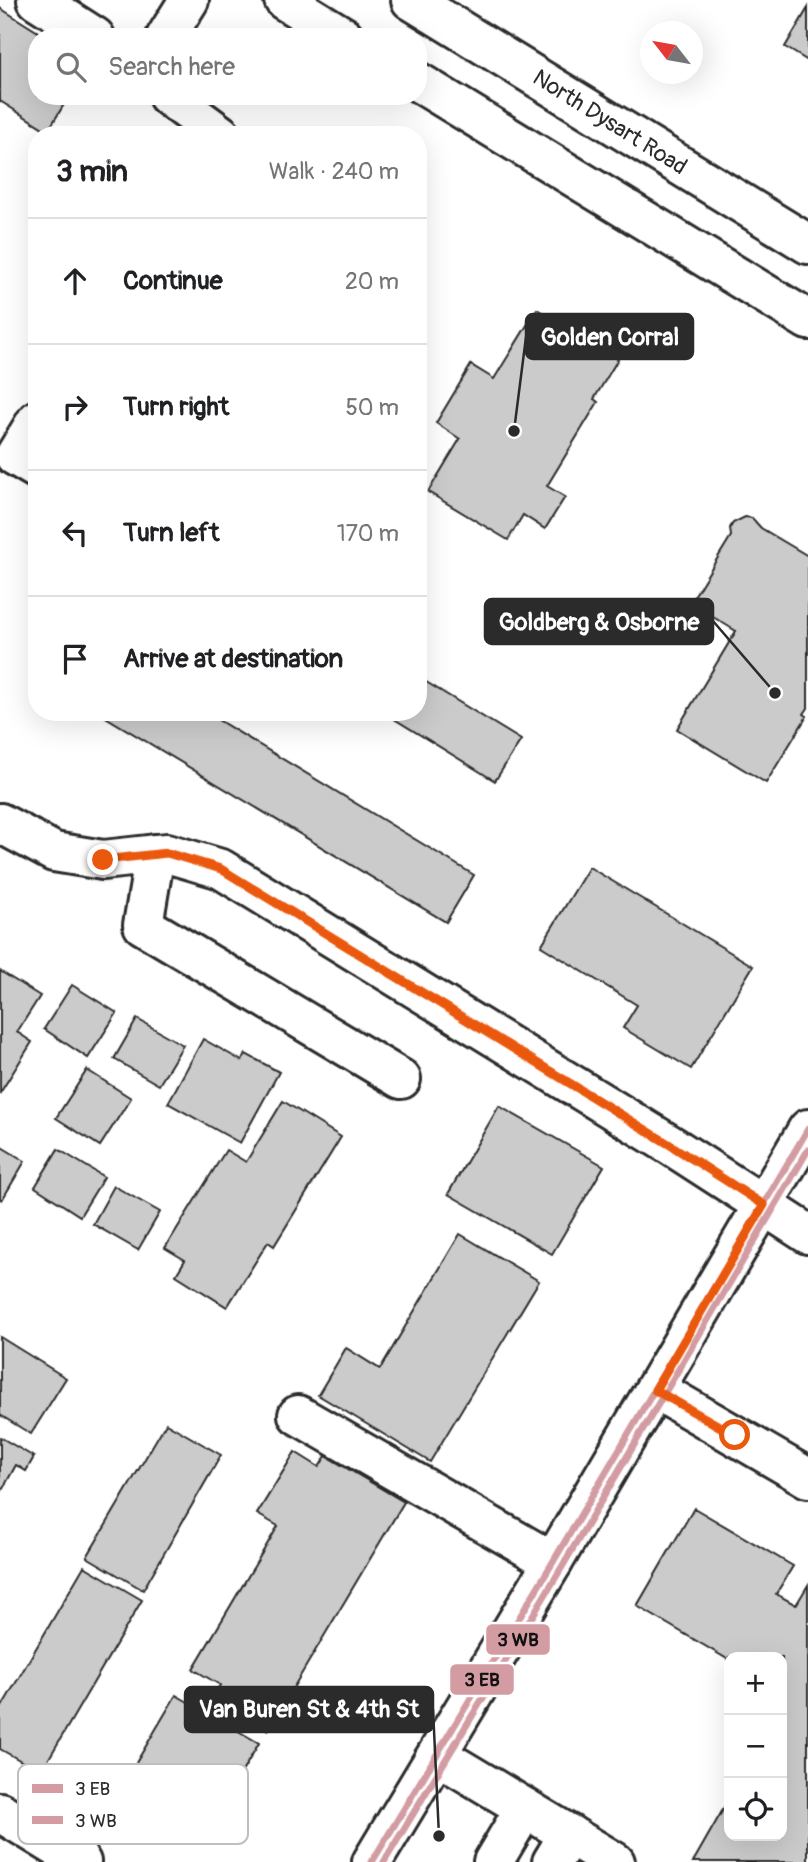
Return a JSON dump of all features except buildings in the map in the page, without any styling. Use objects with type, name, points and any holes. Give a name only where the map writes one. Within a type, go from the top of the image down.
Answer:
[{"type":"main road","points":[[37,0],[80,28]]},
{"type":"main road","points":[[171,28],[188,0]]},
{"type":"main road","points":[[284,0],[329,28]]},
{"type":"main road","name":"North Dysart Road","points":[[411,0],[808,244]]},
{"type":"main road","points":[[427,87],[808,320]]},
{"type":"main road","points":[[179,105],[206,126]]},
{"type":"main road","points":[[0,823],[54,852],[103,860],[167,853],[221,869],[691,1157],[808,1234]]},
{"type":"main road","points":[[155,854],[143,925],[401,1079]]},
{"type":"main road","points":[[372,1862],[553,1562],[808,1129]]},
{"type":"main road","points":[[655,1390],[808,1478]]},
{"type":"main road","points":[[298,1415],[553,1562]]},
{"type":"main road","points":[[437,1755],[525,1808],[560,1848],[615,1862]]},
{"type":"main road","points":[[493,1862],[525,1808]]},
{"type":"main road","points":[[0,1812],[18,1823]]},
{"type":"main road","points":[[52,1844],[81,1862]]},
{"type":"transit line","points":[[372,1862],[553,1562],[808,1129]]},
{"type":"transit line","points":[[384,1862],[808,1150]]},
{"type":"place","name":"Golden Corral","points":[[514,431]]},
{"type":"place","name":"Goldberg & Osborne","points":[[775,693]]},
{"type":"place","name":"Van Buren St & 4th St","points":[[439,1836]]},
{"type":"route","points":[[103,860],[167,853],[221,869],[764,1205],[655,1390],[735,1435]]}]
